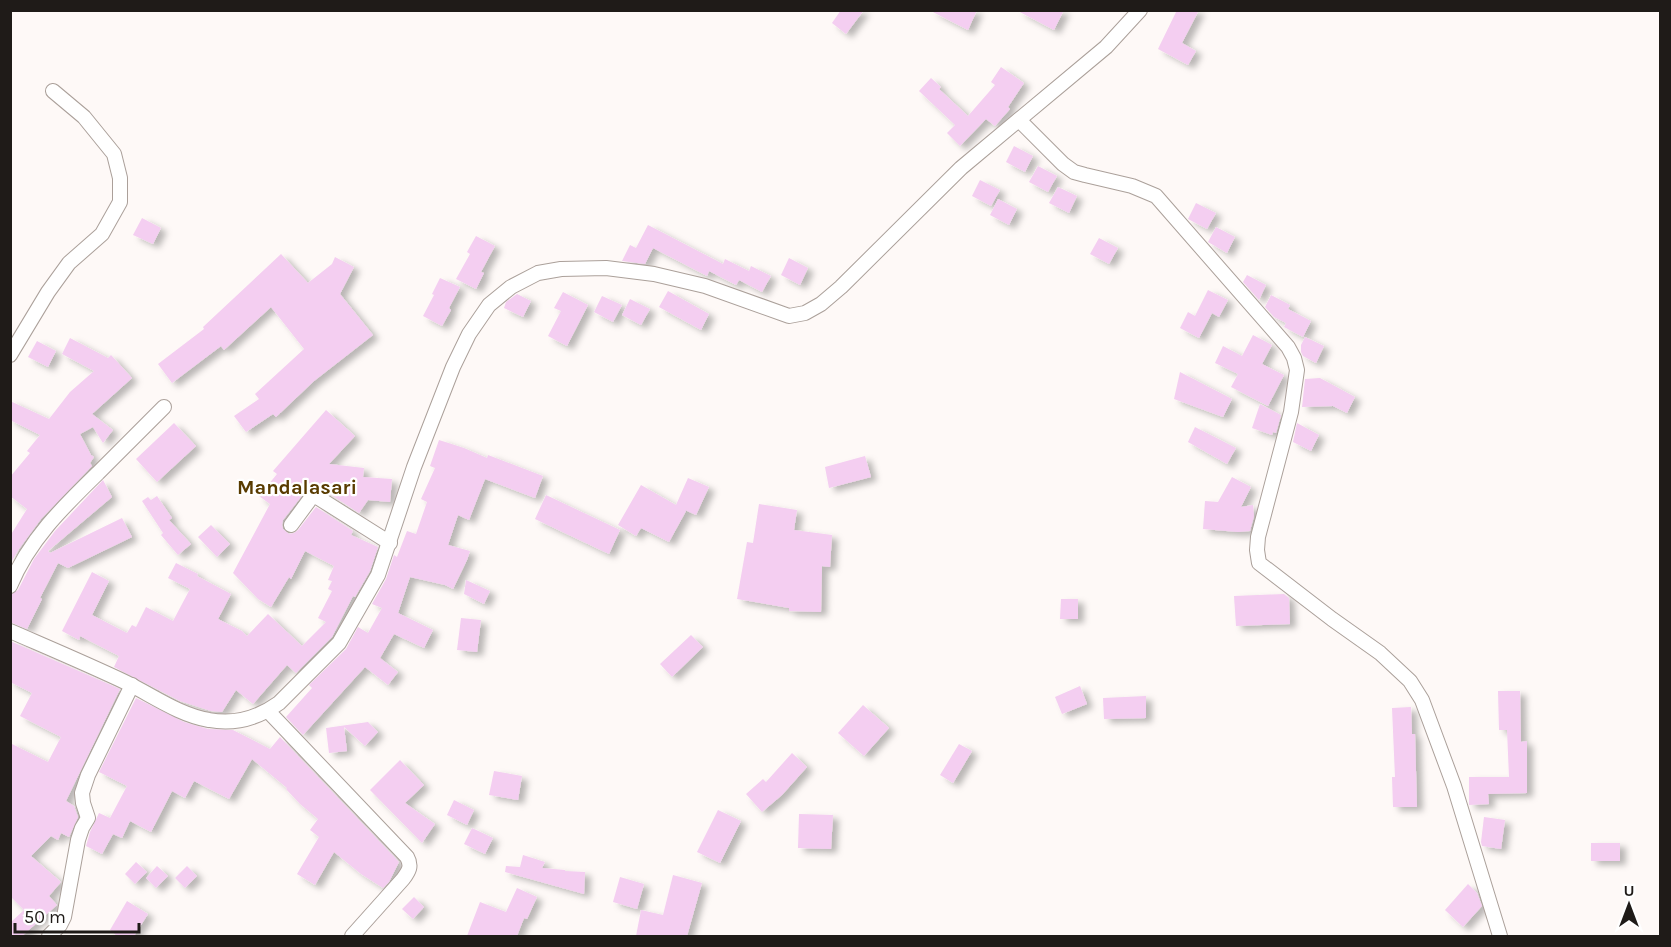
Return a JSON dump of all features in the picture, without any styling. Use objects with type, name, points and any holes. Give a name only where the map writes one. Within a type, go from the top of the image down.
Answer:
[{"type":"street","points":[[10,631],[132,686],[189,715],[231,722],[249,719],[268,711],[279,704],[339,643],[378,575],[414,467],[453,367],[469,334],[489,305],[511,287],[538,273],[561,269],[606,268],[654,274],[705,286],[789,316],[806,314],[841,287],[961,168],[1106,47],[1140,10]]},
{"type":"street","points":[[10,356],[48,292],[69,263],[102,234],[120,202],[120,178],[114,154],[84,117],[53,91]]},
{"type":"street","points":[[1018,120],[1074,172],[1132,186],[1156,196],[1288,348],[1294,358],[1297,370],[1291,412],[1258,537],[1259,563],[1380,653],[1410,681],[1422,700],[1455,786],[1500,936]]},
{"type":"street","points":[[10,586],[26,556],[51,520],[164,407]]},
{"type":"street","points":[[291,525],[311,498],[317,497],[390,543]]},
{"type":"street","points":[[49,936],[60,925],[64,917],[78,840],[88,818],[82,793],[88,775],[132,686]]},
{"type":"street","points":[[268,711],[410,861],[409,871],[404,879],[352,936]]},
{"type":"building","points":[[841,10],[864,10],[846,34],[832,23]]},
{"type":"building","points":[[929,10],[977,10],[968,30]]},
{"type":"building","points":[[1016,10],[1064,10],[1054,30]]},
{"type":"building","points":[[1177,10],[1199,10],[1182,43],[1196,51],[1188,65],[1158,49]]},
{"type":"building","points":[[1001,67],[1024,83],[1008,107],[1010,109],[995,126],[986,119],[960,146],[947,133],[955,125],[919,91],[931,78],[941,87],[939,89],[968,116],[995,85],[991,82]]},
{"type":"building","points":[[1014,146],[1033,156],[1025,172],[1006,162]]},
{"type":"building","points":[[1038,166],[1057,176],[1048,192],[1029,182]]},
{"type":"building","points":[[980,180],[1000,190],[991,206],[972,196]]},
{"type":"building","points":[[1058,187],[1077,196],[1069,213],[1049,203]]},
{"type":"building","points":[[998,199],[1017,209],[1009,225],[990,215]]},
{"type":"building","points":[[1196,203],[1216,213],[1207,229],[1188,219]]},
{"type":"building","points":[[142,218],[161,228],[153,244],[133,235]]},
{"type":"building","points":[[648,225],[723,264],[725,259],[749,271],[751,266],[771,276],[762,292],[739,280],[736,285],[709,271],[707,276],[653,248],[645,264],[622,261],[630,245],[636,248]]},
{"type":"building","points":[[1216,227],[1235,237],[1227,253],[1208,242]]},
{"type":"building","points":[[476,236],[495,246],[481,272],[484,273],[476,289],[456,279],[470,254],[467,252]]},
{"type":"building","points":[[1099,238],[1118,248],[1109,264],[1090,254]]},
{"type":"building","points":[[281,254],[308,283],[332,264],[335,257],[354,267],[340,294],[373,335],[314,381],[276,417],[273,414],[246,432],[234,416],[259,399],[255,394],[304,349],[271,307],[224,350],[221,346],[172,383],[158,364],[204,329],[203,327]]},
{"type":"building","points":[[789,258],[808,268],[800,285],[781,275]]},
{"type":"building","points":[[1247,275],[1266,285],[1259,300],[1243,282]]},
{"type":"building","points":[[440,278],[460,287],[442,326],[423,316]]},
{"type":"building","points":[[1208,290],[1228,300],[1219,317],[1212,313],[1199,338],[1180,328],[1188,312],[1195,316]]},
{"type":"building","points":[[668,291],[709,314],[701,330],[659,307]]},
{"type":"building","points":[[563,292],[588,305],[567,346],[548,336],[561,311],[554,308]]},
{"type":"building","points":[[517,294],[531,301],[523,317],[504,308],[506,302]]},
{"type":"building","points":[[1271,295],[1290,305],[1288,309],[1311,321],[1303,337],[1284,327],[1286,323],[1274,317],[1265,307]]},
{"type":"building","points":[[602,296],[622,305],[613,322],[594,312]]},
{"type":"building","points":[[630,299],[650,309],[641,325],[622,315]]},
{"type":"building","points":[[1253,335],[1272,345],[1262,364],[1284,375],[1268,406],[1231,387],[1238,374],[1215,363],[1223,346],[1242,356]]},
{"type":"building","points":[[1305,337],[1324,346],[1316,363],[1303,356],[1301,352],[1301,345]]},
{"type":"building","points":[[70,338],[108,358],[111,355],[132,378],[92,414],[113,430],[103,443],[93,427],[80,434],[94,457],[90,463],[92,466],[41,519],[10,564],[10,536],[27,509],[10,496],[10,477],[30,453],[27,451],[40,435],[10,420],[10,401],[49,419],[70,392],[94,371],[62,354]]},
{"type":"building","points":[[37,341],[56,351],[48,367],[28,357]]},
{"type":"building","points":[[1180,372],[1232,399],[1223,417],[1174,399]]},
{"type":"building","points":[[1320,378],[1355,397],[1347,413],[1333,406],[1302,407],[1305,379]]},
{"type":"building","points":[[1260,404],[1281,415],[1276,433],[1273,432],[1272,435],[1252,428]]},
{"type":"building","points":[[326,410],[355,436],[329,464],[364,468],[363,477],[392,479],[390,502],[368,500],[359,513],[322,489],[310,489],[304,493],[283,520],[283,529],[289,534],[294,533],[316,507],[353,531],[351,535],[378,547],[370,571],[355,597],[353,596],[332,637],[296,673],[287,665],[253,704],[236,690],[222,712],[211,711],[180,701],[114,667],[119,656],[80,636],[79,640],[62,631],[92,572],[109,581],[92,615],[127,633],[132,625],[136,627],[146,607],[173,621],[190,589],[168,578],[176,563],[231,594],[218,619],[247,636],[268,614],[302,646],[326,622],[318,618],[332,591],[328,589],[332,581],[328,580],[334,566],[305,551],[291,579],[289,577],[271,607],[258,599],[233,573],[270,504],[259,496],[277,474],[273,471]]},
{"type":"building","points":[[174,423],[196,446],[157,482],[136,459]]},
{"type":"building","points":[[1297,423],[1319,435],[1311,451],[1293,442]]},
{"type":"building","points":[[1195,427],[1236,448],[1227,464],[1188,442]]},
{"type":"building","points":[[439,440],[487,458],[488,455],[543,476],[535,498],[485,479],[469,520],[458,515],[448,545],[470,551],[453,589],[410,577],[398,613],[433,630],[424,648],[394,634],[380,658],[398,672],[388,685],[365,667],[303,735],[286,717],[312,688],[309,685],[346,649],[358,627],[368,633],[382,608],[372,604],[386,579],[394,555],[397,557],[407,531],[416,534],[427,502],[421,499],[435,468],[430,466]]},
{"type":"building","points":[[865,456],[871,477],[829,488],[825,467]]},
{"type":"building","points":[[1232,477],[1251,487],[1241,507],[1253,505],[1254,516],[1250,531],[1203,529],[1205,501],[1218,502]]},
{"type":"building","points":[[688,478],[709,487],[696,515],[685,510],[669,542],[641,528],[636,536],[618,525],[641,485],[676,505]]},
{"type":"building","points":[[103,480],[112,497],[48,551],[50,553],[122,518],[132,537],[68,568],[58,563],[27,629],[10,622],[10,595],[18,590],[34,559],[55,531]]},
{"type":"building","points":[[546,495],[620,530],[609,554],[535,519]]},
{"type":"building","points":[[157,496],[172,518],[169,520],[191,544],[178,555],[161,535],[163,533],[142,501],[148,497],[151,500]]},
{"type":"building","points":[[759,504],[797,510],[794,530],[832,535],[830,567],[822,566],[821,612],[789,611],[789,608],[737,599],[747,542],[753,543]]},
{"type":"building","points":[[211,525],[230,544],[217,557],[198,537]]},
{"type":"building","points":[[466,580],[490,591],[484,604],[464,594]]},
{"type":"building","points":[[1284,594],[1289,598],[1290,624],[1236,626],[1234,596]]},
{"type":"building","points":[[1061,599],[1078,599],[1078,619],[1060,619]]},
{"type":"building","points":[[461,618],[481,620],[477,652],[457,650]]},
{"type":"building","points":[[691,635],[703,647],[672,677],[660,664]]},
{"type":"building","points":[[10,641],[120,689],[66,801],[74,806],[78,817],[69,837],[61,833],[58,840],[51,836],[31,856],[61,882],[49,896],[57,905],[22,936],[10,936],[10,923],[24,910],[10,896],[10,743],[48,762],[61,737],[20,716],[32,693],[10,682]]},
{"type":"building","points":[[1080,686],[1087,704],[1062,714],[1055,697]]},
{"type":"building","points":[[1498,691],[1520,691],[1521,742],[1527,741],[1527,793],[1488,794],[1489,804],[1469,805],[1469,777],[1509,777],[1507,730],[1499,730]]},
{"type":"building","points":[[1146,696],[1146,718],[1104,719],[1103,698]]},
{"type":"building","points":[[136,698],[184,722],[208,729],[233,730],[270,749],[280,737],[399,862],[389,882],[383,888],[334,852],[315,885],[297,874],[319,837],[310,830],[318,819],[300,804],[287,788],[252,759],[229,799],[194,781],[185,798],[172,791],[151,832],[130,821],[122,838],[113,834],[102,854],[86,846],[99,813],[110,818],[127,786],[99,772]]},
{"type":"building","points":[[863,705],[889,728],[864,756],[838,733]]},
{"type":"building","points":[[1411,707],[1412,734],[1415,734],[1417,807],[1393,807],[1392,777],[1395,777],[1392,708]]},
{"type":"building","points":[[368,722],[378,732],[365,746],[344,727],[347,751],[329,753],[326,728]]},
{"type":"building","points":[[959,744],[972,751],[953,783],[940,775]]},
{"type":"building","points":[[792,753],[807,767],[782,795],[762,812],[746,794],[763,779],[766,782]]},
{"type":"building","points":[[400,760],[424,785],[405,803],[435,824],[422,843],[370,790]]},
{"type":"building","points":[[494,771],[522,776],[518,800],[489,795]]},
{"type":"building","points":[[454,800],[474,810],[467,825],[447,815]]},
{"type":"building","points":[[718,810],[741,821],[720,863],[697,852]]},
{"type":"building","points":[[799,814],[833,815],[831,849],[798,848]]},
{"type":"building","points":[[1484,817],[1505,820],[1501,849],[1482,846]]},
{"type":"building","points":[[472,828],[493,838],[485,854],[464,844]]},
{"type":"building","points":[[1591,843],[1620,843],[1620,861],[1591,861]]},
{"type":"building","points":[[523,855],[545,862],[542,868],[585,872],[584,894],[505,872],[506,866],[520,867]]},
{"type":"building","points":[[136,862],[147,872],[135,884],[125,874]]},
{"type":"building","points":[[157,866],[168,876],[156,888],[146,878]]},
{"type":"building","points":[[187,866],[197,876],[185,888],[175,878]]},
{"type":"building","points":[[673,875],[702,883],[687,936],[636,936],[641,910],[663,915]]},
{"type":"building","points":[[620,877],[644,884],[637,909],[613,902]]},
{"type":"building","points":[[1468,884],[1477,893],[1482,906],[1463,927],[1445,910]]},
{"type":"building","points":[[517,888],[537,897],[527,919],[524,918],[517,936],[467,936],[480,902],[506,912]]},
{"type":"building","points":[[414,897],[424,907],[413,919],[402,909]]},
{"type":"building","points":[[127,901],[148,914],[134,936],[117,936],[110,930]]},
{"type":"district","name":"Mandalasari","points":[[297,487]]}]
